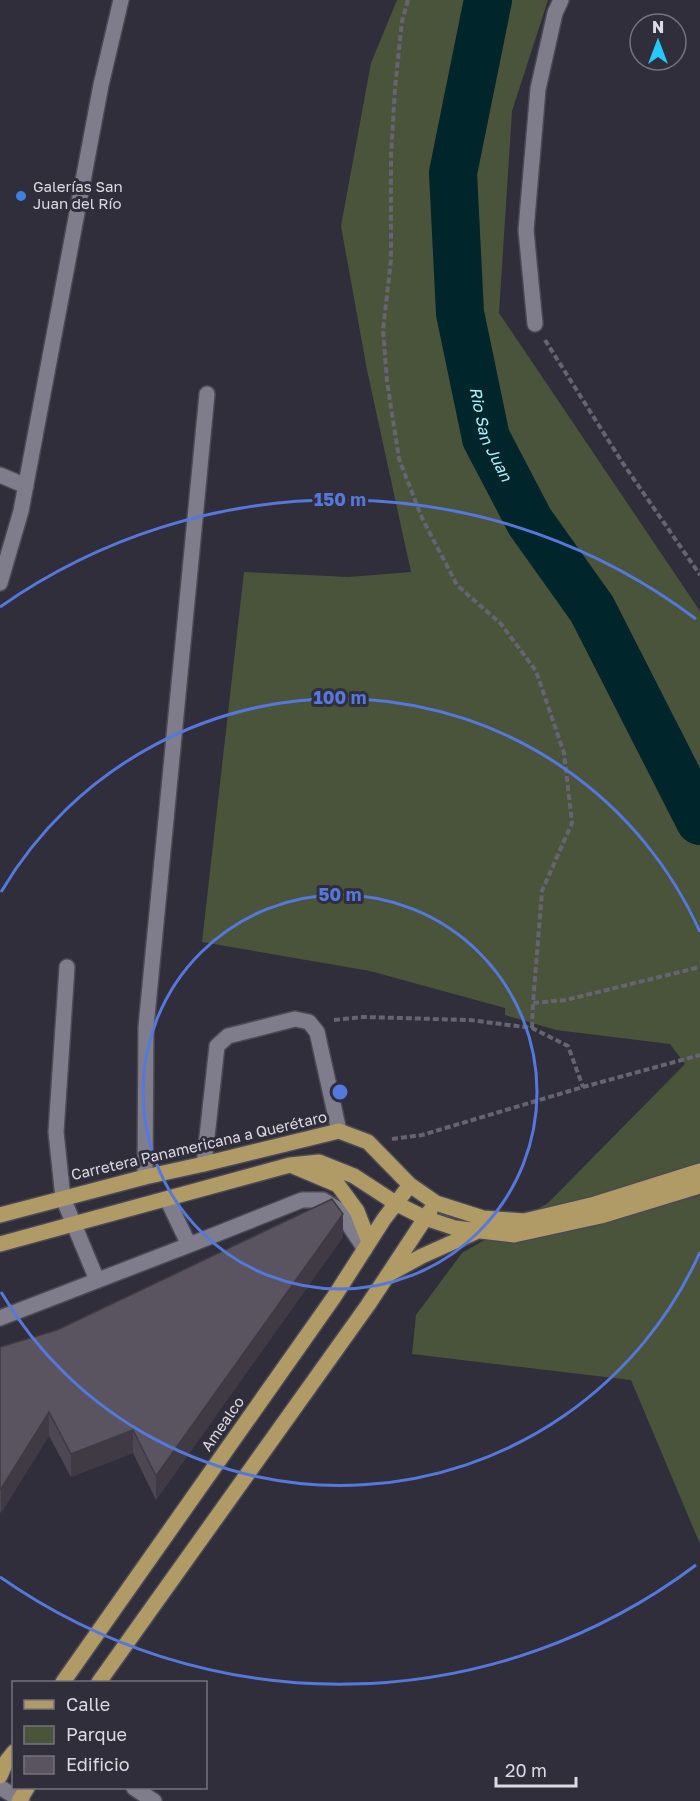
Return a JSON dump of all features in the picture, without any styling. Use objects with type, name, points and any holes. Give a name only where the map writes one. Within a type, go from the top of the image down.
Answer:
[{"type":"main road","name":"Carretera Panamericana a Querétaro","points":[[0,1215],[63,1197],[339,1131],[368,1142],[410,1185],[436,1203],[483,1218],[524,1221],[598,1210]]},
{"type":"main road","points":[[0,1244],[290,1165],[319,1162],[354,1176],[397,1204],[425,1218],[455,1228],[514,1235],[598,1210],[700,1186]]},
{"type":"main road","points":[[290,1165],[338,1185],[357,1212],[367,1245]]},
{"type":"main road","points":[[598,1210],[700,1171]]},
{"type":"main road","name":"Amealco","points":[[64,1681],[410,1185]]},
{"type":"main road","points":[[101,1681],[261,1457],[436,1203]]},
{"type":"main road","points":[[388,1275],[478,1231]]},
{"type":"main road","points":[[0,1776],[12,1754]]},
{"type":"street","points":[[0,583],[21,511],[101,85],[121,0]]},
{"type":"street","points":[[535,324],[526,230],[538,89],[555,13],[561,0]]},
{"type":"street","points":[[145,1177],[146,1027],[207,394]]},
{"type":"street","points":[[0,475],[26,486]]},
{"type":"street","points":[[67,968],[56,1132],[63,1197],[97,1280]]},
{"type":"street","points":[[204,1164],[218,1046],[228,1036],[295,1018],[309,1022],[317,1032],[339,1131]]},
{"type":"street","points":[[167,1199],[189,1245]]},
{"type":"street","points":[[0,1318],[302,1200],[323,1200],[339,1210],[367,1245]]},
{"type":"street","points":[[0,1787],[22,1797]]},
{"type":"street","points":[[136,1789],[154,1801]]},
{"type":"path","points":[[408,0],[394,88],[391,144],[391,260],[383,330],[387,381],[399,459],[422,518],[458,585],[501,624],[536,671],[564,753],[572,823],[542,891],[532,1028]]},
{"type":"path","points":[[535,324],[622,462],[700,574]]},
{"type":"path","points":[[533,1003],[566,1000],[700,967]]},
{"type":"path","points":[[309,1022],[363,1017],[470,1020],[532,1028],[568,1046],[583,1087]]},
{"type":"path","points":[[368,1142],[422,1135],[700,1055]]},
{"type":"green space","points":[[397,0],[548,0],[512,111],[499,313],[700,611],[700,1544],[631,1380],[412,1354],[416,1315],[462,1253],[548,1203],[685,1064],[670,1044],[556,1030],[505,1015],[505,1008],[370,971],[202,942],[244,572],[349,577],[411,572],[367,370],[341,226],[371,63]]},
{"type":"building","points":[[332,1199],[343,1214],[156,1476],[133,1430],[71,1454],[49,1412],[0,1488],[0,1347],[57,1330]]},
{"type":"waterway","name":"Rio San Juan","points":[[488,0],[453,173],[460,313],[486,438],[530,522],[592,609],[700,821]]},
{"type":"place","name":"Galerías San Juan del Río","points":[[21,196]]}]
